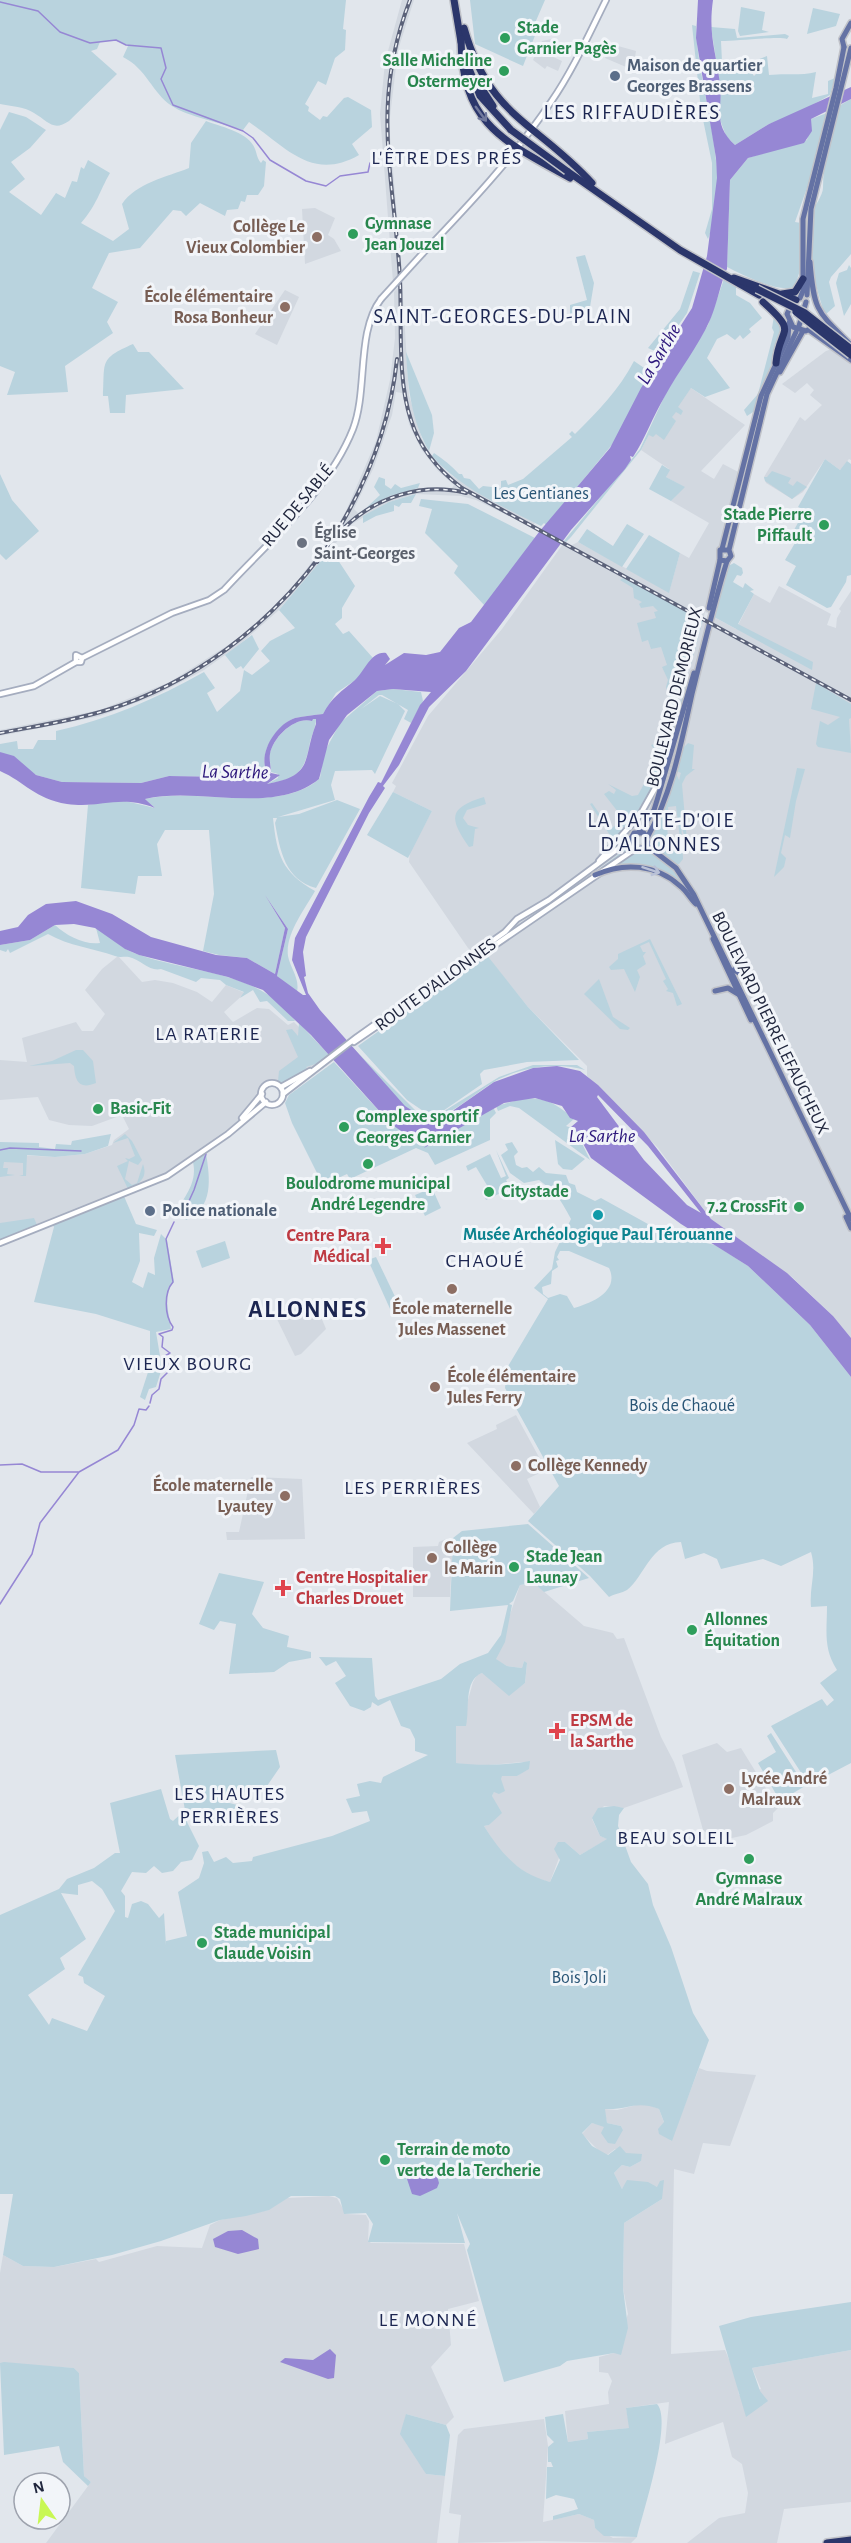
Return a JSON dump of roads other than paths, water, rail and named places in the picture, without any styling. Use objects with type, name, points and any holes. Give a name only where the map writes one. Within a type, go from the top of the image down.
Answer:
[{"type":"highway","points":[[456,0],[472,58],[484,81],[506,109],[591,186]]},
{"type":"highway","points":[[456,0],[467,69],[480,96],[512,129],[680,247],[735,281],[801,316],[851,355]]},
{"type":"highway","points":[[464,28],[468,57],[475,78],[495,110],[512,129]]},
{"type":"highway","points":[[461,39],[462,69],[471,100],[494,130],[534,158],[591,186]]},
{"type":"highway","points":[[779,293],[795,292],[803,279]]},
{"type":"highway","points":[[746,287],[802,299]]},
{"type":"highway","points":[[746,287],[760,295],[804,312],[851,347]]},
{"type":"highway","points":[[760,295],[788,320]]},
{"type":"highway","points":[[760,295],[780,315],[784,325],[785,334],[776,363]]},
{"type":"highway","points":[[827,2543],[849,2541]]},
{"type":"main road","name":"RUE DE SABLÉ","points":[[0,694],[34,686],[76,662],[76,655],[82,658],[173,613],[219,595],[307,500],[339,457],[356,419],[369,327],[381,299],[519,148],[567,76],[606,0]]},
{"type":"main road","points":[[806,257],[811,209],[838,87],[844,47],[841,42],[848,36],[851,23]]},
{"type":"main road","points":[[838,87],[851,48],[844,47]]},
{"type":"main road","points":[[829,125],[805,213],[806,257],[815,302],[820,315],[851,347]]},
{"type":"main road","points":[[767,397],[802,330],[803,279],[807,265]]},
{"type":"main road","points":[[802,299],[807,265]]},
{"type":"main road","points":[[783,357],[767,397],[729,550],[731,556],[727,561],[720,560],[718,554],[722,549],[752,429],[767,381],[789,335],[789,307],[802,299],[815,302]]},
{"type":"main road","points":[[767,381],[802,330],[817,324],[820,315]]},
{"type":"main road","points":[[788,320],[851,360]]},
{"type":"main road","points":[[777,373],[784,366]]},
{"type":"main road","points":[[722,549],[729,550]]},
{"type":"main road","name":"BOULEVARD DEMORIEUX","points":[[630,840],[633,834],[639,832],[654,810],[682,718],[720,560]]},
{"type":"main road","name":"BOULEVARD DEMORIEUX","points":[[638,849],[647,839],[660,815],[673,777],[708,623],[727,561]]},
{"type":"main road","points":[[582,877],[623,837],[646,805],[663,773],[682,718]]},
{"type":"main road","name":"BOULEVARD PIERRE LEFAUCHEUX","points":[[639,832],[647,839],[650,848],[674,866],[684,878],[731,967],[851,1219]]},
{"type":"main road","points":[[630,840],[638,849]]},
{"type":"main road","name":"ROUTE D'ALLONNES","points":[[283,1094],[516,926],[519,918],[582,877],[630,840]]},
{"type":"main road","name":"BOULEVARD PIERRE LEFAUCHEUX","points":[[638,849],[656,855],[669,865],[680,876],[696,904],[851,1228]]},
{"type":"main road","name":"ROUTE D'ALLONNES","points":[[516,926],[522,928],[595,875],[638,849]]},
{"type":"main road","points":[[595,875],[627,866],[647,868],[670,878],[696,904]]},
{"type":"main road","points":[[519,918],[525,924]]},
{"type":"main road","points":[[731,967],[741,975],[752,974]]},
{"type":"main road","points":[[715,991],[728,988],[740,995]]},
{"type":"main road","name":"ROUTE D'ALLONNES","points":[[280,1087],[329,1060]]},
{"type":"main road","points":[[0,1243],[167,1176],[228,1134],[266,1102],[277,1103],[283,1094],[280,1087],[269,1083],[237,1123],[157,1179]]},
{"type":"main road","points":[[262,1094],[266,1102]]},
{"type":"main road","points":[[834,2543],[849,2541]]},
{"type":"water","name":"La Sarthe","points":[[698,0],[713,0],[712,33],[721,93],[721,123],[723,130],[735,145],[769,124],[851,87],[851,99],[811,119],[812,131],[804,143],[748,158],[730,180],[727,269],[705,330],[670,386],[633,457],[630,456],[631,460],[625,469],[571,530],[466,671],[429,707],[399,765],[383,786],[385,788],[369,813],[306,937],[303,952],[306,976],[304,977],[308,993],[320,1010],[405,1106],[425,1119],[441,1119],[494,1082],[533,1068],[557,1066],[580,1071],[598,1085],[644,1132],[711,1219],[787,1273],[833,1316],[851,1338],[851,1377],[810,1325],[748,1266],[681,1224],[591,1158],[575,1129],[571,1127],[578,1121],[570,1118],[562,1106],[535,1098],[504,1103],[424,1148],[428,1144],[417,1142],[391,1124],[311,1035],[263,990],[228,977],[139,955],[125,949],[95,928],[74,924],[55,925],[30,940],[0,945],[0,931],[18,927],[28,915],[46,904],[76,901],[112,914],[151,937],[216,955],[247,958],[275,974],[285,928],[265,895],[288,929],[277,976],[306,995],[292,960],[295,938],[369,797],[378,782],[381,783],[420,705],[431,692],[393,689],[377,691],[347,715],[329,740],[319,779],[301,790],[280,796],[235,798],[166,796],[145,799],[155,808],[131,802],[67,804],[38,794],[0,771],[0,752],[14,756],[36,775],[62,782],[141,783],[169,776],[226,777],[250,771],[259,772],[265,767],[264,760],[268,745],[282,726],[295,718],[323,714],[333,699],[359,676],[376,655],[386,653],[390,659],[385,665],[404,653],[426,655],[440,652],[459,628],[471,622],[539,532],[610,448],[641,388],[692,308],[707,256],[717,178],[716,158],[696,38]],"holes":[[[316,719],[316,724],[300,771],[293,776],[267,784],[280,775],[271,773],[270,754],[275,741],[292,725]],[[598,1095],[648,1146],[701,1213],[687,1205],[644,1160],[597,1097]]]},
{"type":"water","points":[[430,2164],[434,2166],[439,2183],[437,2188],[420,2196],[412,2194],[405,2173]]},
{"type":"water","points":[[242,2230],[258,2239],[259,2249],[238,2254],[215,2247],[213,2239],[228,2231]]},
{"type":"water","points":[[330,2349],[336,2355],[334,2378],[328,2379],[280,2362],[285,2358],[313,2360]]},
{"type":"waterway","points":[[0,2],[38,11],[60,32],[90,43],[116,40],[126,45],[161,48],[166,68],[161,79],[173,105],[243,131],[253,138],[270,160],[306,181],[326,186],[340,176],[368,172],[370,163],[377,161]]},
{"type":"waterway","points":[[0,1150],[10,1148],[81,1151]]},
{"type":"waterway","points":[[183,1214],[206,1154]]},
{"type":"waterway","points":[[150,1403],[152,1395],[159,1389],[161,1379],[170,1370],[165,1364],[167,1360],[165,1356],[170,1353],[162,1347],[163,1337],[159,1334],[172,1330],[173,1327],[167,1310],[168,1292],[173,1282],[166,1239],[174,1222]]},
{"type":"waterway","points":[[0,1604],[32,1554],[40,1523],[79,1472],[118,1450],[134,1425],[139,1409],[146,1410],[149,1406]]},
{"type":"waterway","points":[[0,1465],[22,1464],[41,1472],[78,1472]]},
{"type":"railway","points":[[410,0],[398,38],[391,73],[388,140],[400,279],[404,387],[411,420],[425,450],[445,474],[462,488],[851,700]]},
{"type":"railway","points":[[317,562],[347,515],[380,441],[397,359]]},
{"type":"railway","points":[[345,527],[371,507],[401,495],[433,489],[466,493]]},
{"type":"railway","points":[[0,733],[94,714],[139,699],[170,685],[199,668],[252,629],[277,606],[321,555]]},
{"type":"place","name":"Stade Garnier Pagès","points":[[505,38]]},
{"type":"place","name":"Salle Micheline Ostermeyer","points":[[504,71]]},
{"type":"place","name":"Maison de quartier Georges Brassens","points":[[615,76]]},
{"type":"place","name":"Gymnase Jean Jouzel","points":[[353,234]]},
{"type":"place","name":"Collège Le Vieux Colombier","points":[[317,237]]},
{"type":"place","name":"École élémentaire Rosa Bonheur","points":[[285,307]]},
{"type":"place","name":"Stade Pierre Piffault","points":[[824,525]]},
{"type":"place","name":"Église Saint-Georges","points":[[302,543]]},
{"type":"place","name":"Basic-Fit","points":[[98,1109]]},
{"type":"place","name":"Complexe sportif Georges Garnier","points":[[344,1127]]},
{"type":"place","name":"Boulodrome municipal André Legendre","points":[[368,1164]]},
{"type":"place","name":"Citystade","points":[[489,1192]]},
{"type":"place","name":"7.2 CrossFit","points":[[799,1207]]},
{"type":"place","name":"Police nationale","points":[[150,1211]]},
{"type":"place","name":"Musée Archéologique Paul Térouanne","points":[[598,1215]]},
{"type":"place","name":"Centre Para Médical","points":[[383,1246]]},
{"type":"place","name":"École maternelle Jules Massenet","points":[[452,1289]]},
{"type":"place","name":"École élémentaire Jules Ferry","points":[[435,1387]]},
{"type":"place","name":"Collège Kennedy","points":[[516,1466]]},
{"type":"place","name":"École maternelle Lyautey","points":[[285,1496]]},
{"type":"place","name":"Collège le Marin","points":[[432,1558]]},
{"type":"place","name":"Stade Jean Launay","points":[[514,1567]]},
{"type":"place","name":"Centre Hospitalier Charles Drouet","points":[[283,1588]]},
{"type":"place","name":"Allonnes Équitation","points":[[692,1630]]},
{"type":"place","name":"EPSM de la Sarthe","points":[[557,1731]]},
{"type":"place","name":"Lycée André Malraux","points":[[729,1789]]},
{"type":"place","name":"Gymnase André Malraux","points":[[749,1859]]},
{"type":"place","name":"Stade municipal Claude Voisin","points":[[202,1943]]},
{"type":"place","name":"Terrain de moto verte de la Tercherie","points":[[385,2160]]},
{"type":"district","name":"LES RIFFAUDIÈRES","points":[[632,112]]},
{"type":"district","name":"L'ÊTRE DES PRÉS","points":[[447,158]]},
{"type":"district","name":"SAINT-GEORGES-DU-PLAIN","points":[[503,316]]},
{"type":"district","name":"LA PATTE-D'OIE D'ALLONNES","points":[[661,832]]},
{"type":"district","name":"LA RATERIE","points":[[208,1034]]},
{"type":"district","name":"CHAOUÉ","points":[[485,1261]]},
{"type":"district","name":"ALLONNES","points":[[308,1310]]},
{"type":"district","name":"VIEUX BOURG","points":[[188,1364]]},
{"type":"district","name":"LES PERRIÈRES","points":[[413,1488]]},
{"type":"district","name":"LES HAUTES PERRIÈRES","points":[[230,1806]]},
{"type":"district","name":"BEAU SOLEIL","points":[[676,1838]]},
{"type":"district","name":"LE MONNÉ","points":[[428,2320]]},
{"type":"park label","name":"Les Gentianes","points":[[541,494]]},
{"type":"park label","name":"Bois de Chaoué","points":[[682,1406]]},
{"type":"park label","name":"Bois Joli","points":[[579,1978]]}]
